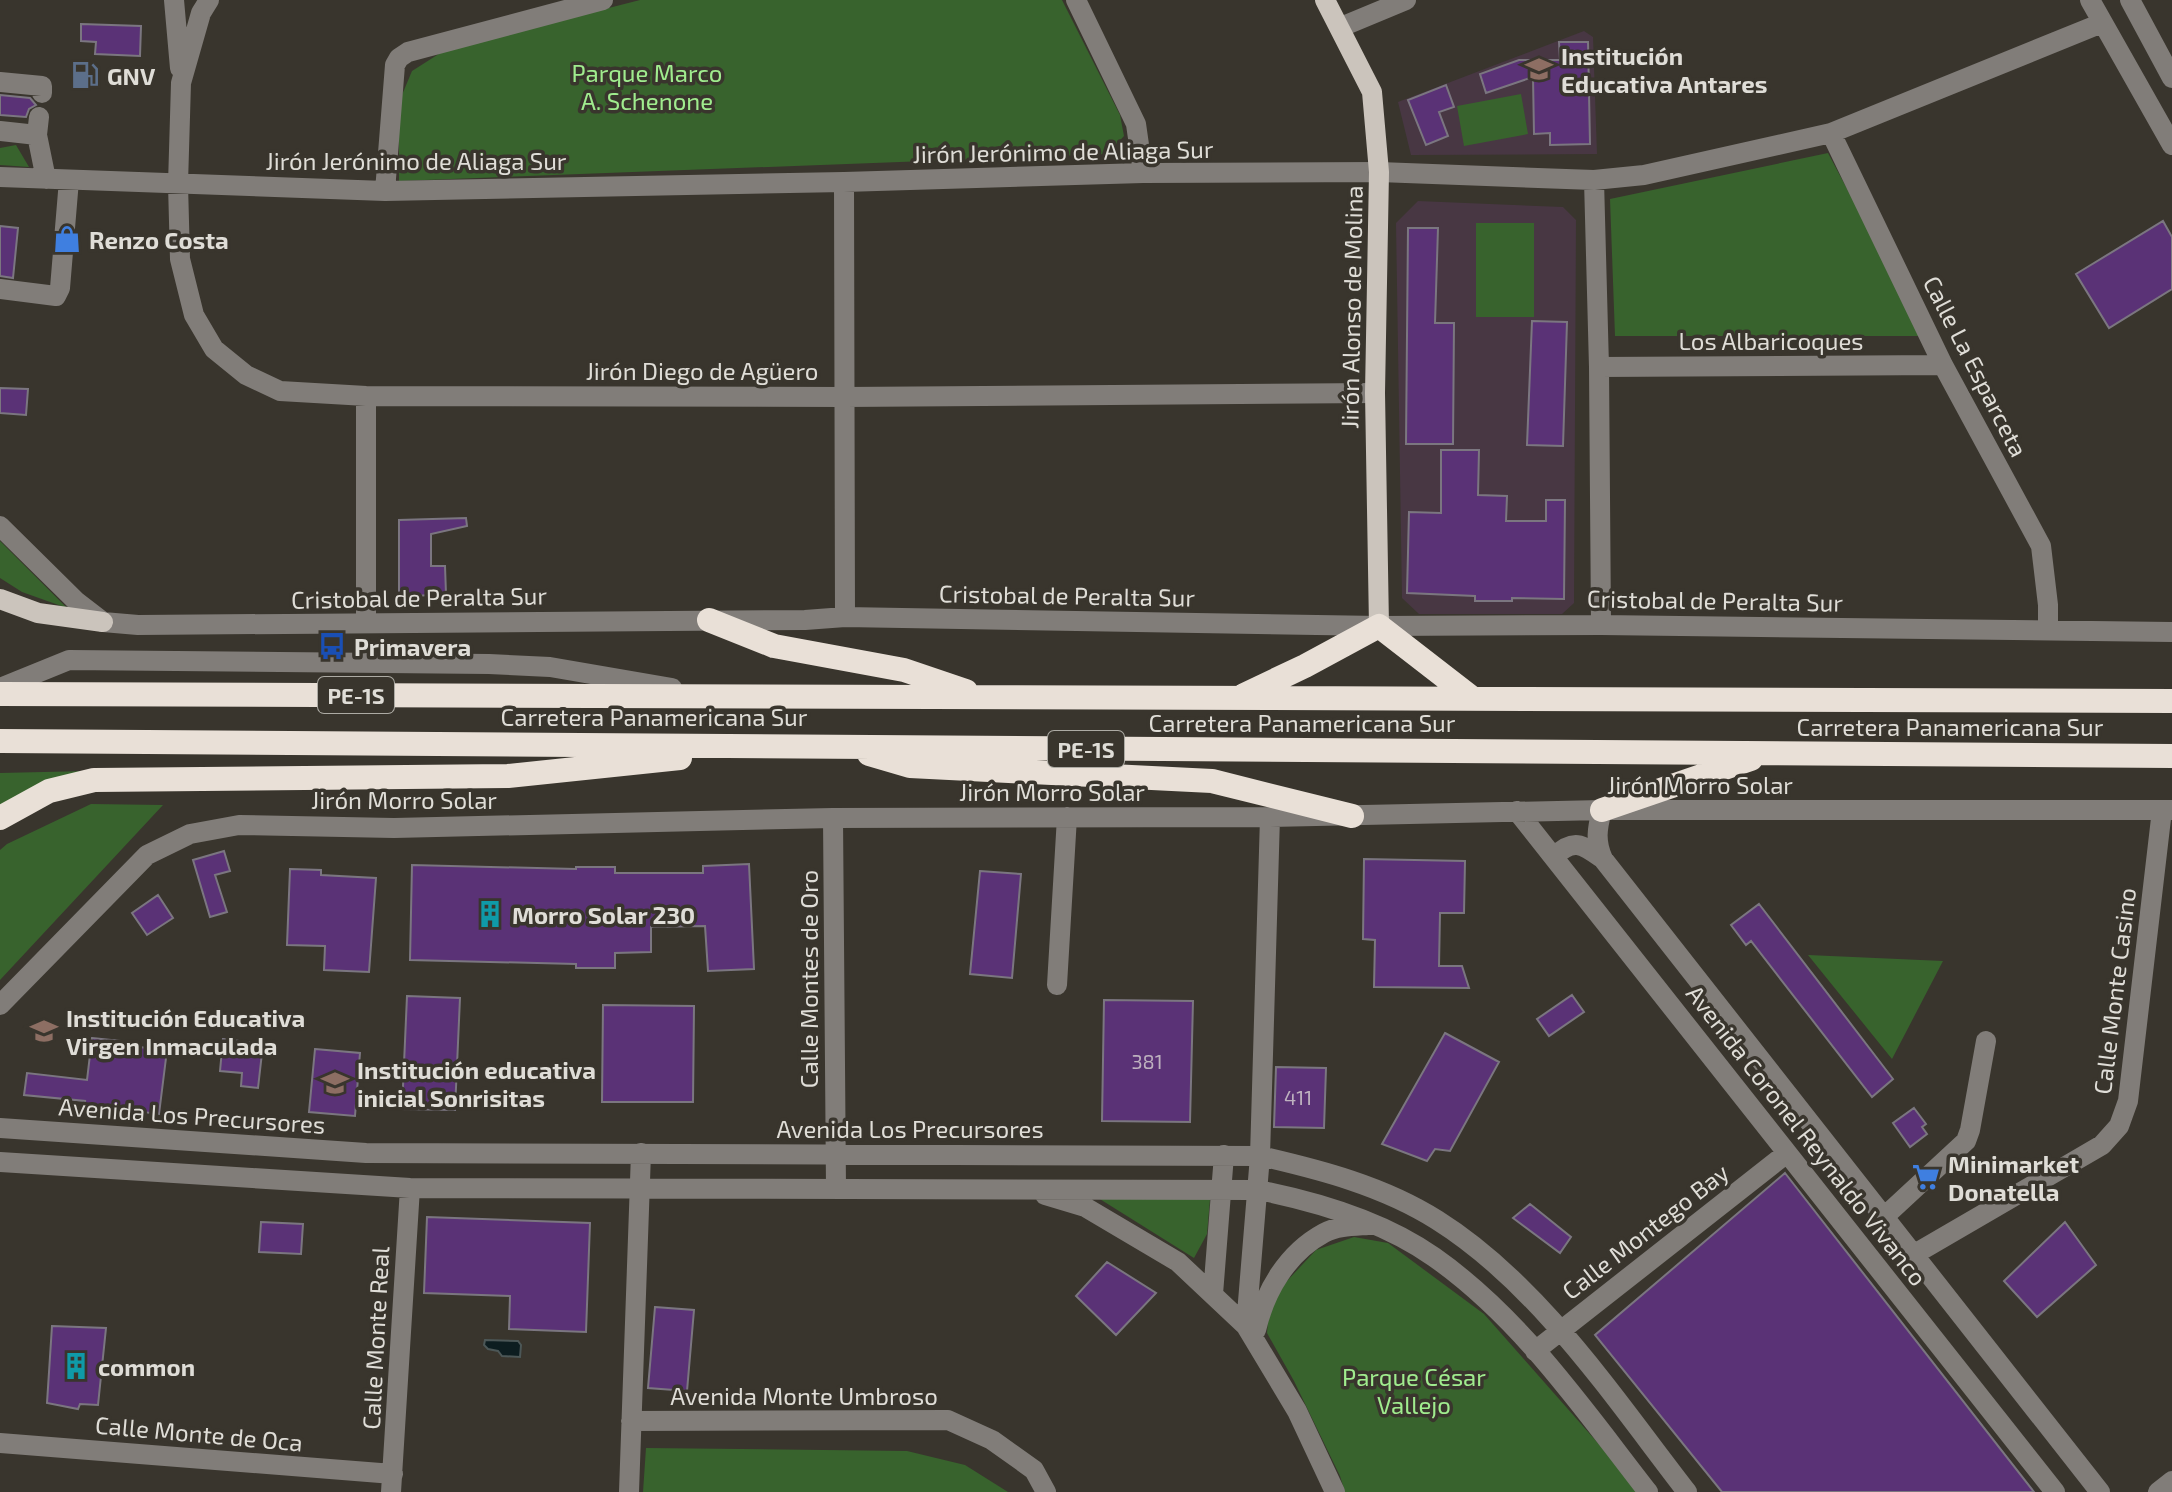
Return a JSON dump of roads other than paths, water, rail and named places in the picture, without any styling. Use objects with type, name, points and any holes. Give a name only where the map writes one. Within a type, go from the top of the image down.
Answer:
[{"type":"highway","points":[[709,620],[774,646],[904,670],[987,698]]},
{"type":"highway","points":[[1238,698],[1379,626],[1472,698]]},
{"type":"highway","points":[[2106,699],[2172,685]]},
{"type":"highway","name":"Carretera Panamericana Sur","points":[[0,694],[2172,701]]},
{"type":"highway","name":"Carretera Panamericana Sur","points":[[0,741],[2172,756]]},
{"type":"highway","points":[[0,818],[49,791],[94,780],[508,776],[799,745]]},
{"type":"highway","points":[[840,746],[910,766],[1212,781],[1352,816]]},
{"type":"highway","points":[[1602,810],[1768,753]]},
{"type":"main road","name":"Jirón Alonso de Molina","points":[[1325,0],[1372,92],[1379,172],[1375,393],[1379,626]]},
{"type":"main road","points":[[0,599],[38,613],[103,622]]},
{"type":"street","points":[[174,0],[181,83]]},
{"type":"street","points":[[181,83],[201,13],[209,0]]},
{"type":"street","points":[[385,191],[395,65],[399,58],[408,52],[600,0]]},
{"type":"street","points":[[1076,0],[1136,124],[1143,173]]},
{"type":"street","points":[[1341,27],[1406,0]]},
{"type":"street","points":[[2090,0],[2172,145]]},
{"type":"street","points":[[2130,0],[2172,78]]},
{"type":"street","name":"Jirón Jerónimo de Aliaga Sur","points":[[0,177],[385,191],[1143,173],[1379,172],[1594,180],[1644,175],[1831,133],[2102,23]]},
{"type":"street","points":[[0,82],[42,86],[42,93]]},
{"type":"street","name":"Jirón Diego de Agüero","points":[[181,83],[178,184],[180,259],[194,315],[214,349],[246,375],[280,391],[366,396],[845,397],[1375,393]]},
{"type":"street","points":[[0,131],[38,126],[46,179]]},
{"type":"street","name":"Calle La Esparceta","points":[[1831,133],[1943,365],[2041,546],[2048,630]]},
{"type":"street","points":[[0,289],[56,296],[60,288],[69,180]]},
{"type":"street","points":[[1594,180],[1601,625]]},
{"type":"street","points":[[844,182],[845,617]]},
{"type":"street","name":"Los Albaricoques","points":[[1599,367],[1943,365]]},
{"type":"street","points":[[366,396],[366,624]]},
{"type":"street","points":[[0,526],[77,602],[103,622]]},
{"type":"street","name":"Cristobal de Peralta Sur","points":[[103,622],[138,625],[366,624],[845,617],[1379,626],[1601,625],[2172,632]]},
{"type":"street","points":[[0,688],[69,660],[341,662],[550,667],[712,695]]},
{"type":"street","points":[[1602,810],[1596,830],[1597,846],[1603,859]]},
{"type":"street","name":"Jirón Morro Solar","points":[[0,1005],[147,855],[190,834],[239,825],[394,828],[833,818],[1270,817],[1602,810],[2167,810]]},
{"type":"street","name":"Calle Monte Casino","points":[[1913,1255],[2102,1145],[2119,1126],[2128,1101],[2167,810]]},
{"type":"street","name":"Avenida Coronel Reynaldo Vivanco","points":[[1517,811],[2055,1492]]},
{"type":"street","points":[[1057,985],[1067,817]]},
{"type":"street","points":[[1250,1332],[1260,1156],[1270,817]]},
{"type":"street","name":"Calle Montes de Oro","points":[[833,818],[836,1188]]},
{"type":"street","points":[[1554,857],[1562,848],[1573,844],[1585,846],[1603,859]]},
{"type":"street","name":"Avenida Coronel Reynaldo Vivanco","points":[[1603,859],[2100,1492]]},
{"type":"street","points":[[1884,1217],[1966,1141],[1986,1041]]},
{"type":"street","name":"Avenida Los Precursores","points":[[2,1127],[366,1153],[1260,1156],[1309,1167],[1390,1195],[1435,1218],[1465,1239],[1501,1269],[1560,1331],[1687,1492]]},
{"type":"street","points":[[46,1166],[31,1160],[28,1155],[29,1143],[47,1132]]},
{"type":"street","points":[[629,1492],[641,1153]]},
{"type":"street","name":"Calle Montego Bay","points":[[1535,1351],[1787,1153]]},
{"type":"street","points":[[1213,1294],[1224,1155]]},
{"type":"street","points":[[0,1162],[410,1188],[1221,1188],[1258,1190],[1298,1198],[1376,1224],[1433,1256],[1476,1290],[1535,1351],[1648,1492]]},
{"type":"street","name":"Calle Monte Real","points":[[392,1483],[410,1188]]},
{"type":"street","points":[[1022,1188],[1085,1207],[1178,1262],[1213,1294],[1250,1332],[1297,1411],[1335,1492]]},
{"type":"street","points":[[1250,1332],[1274,1281],[1310,1243],[1326,1231],[1376,1224]]},
{"type":"street","name":"Avenida Monte Umbroso","points":[[631,1421],[948,1420],[992,1440],[1034,1470],[1046,1492]]},
{"type":"street","name":"Calle Monte de Oca","points":[[0,1443],[392,1483]]},
{"type":"street","points":[[2158,1492],[2172,1481]]},
{"type":"place","name":"Institución Educativa Antares","points":[[1539,69]]},
{"type":"place","name":"GNV","points":[[85,75]]},
{"type":"place","name":"Renzo Costa","points":[[67,239]]},
{"type":"place","name":"Primavera","points":[[332,646]]},
{"type":"place","name":"Morro Solar 230","points":[[490,914]]},
{"type":"place","name":"Institución Educativa Virgen Inmaculada","points":[[44,1031]]},
{"type":"place","name":"Institución educativa inicial Sonrisitas","points":[[335,1083]]},
{"type":"place","name":"Minimarket Donatella","points":[[1926,1177]]},
{"type":"place","name":"common","points":[[76,1366]]},
{"type":"park label","name":"Parque Marco A. Schenone","points":[[647,86]]},
{"type":"park label","name":"Parque César Vallejo","points":[[1414,1390]]}]
